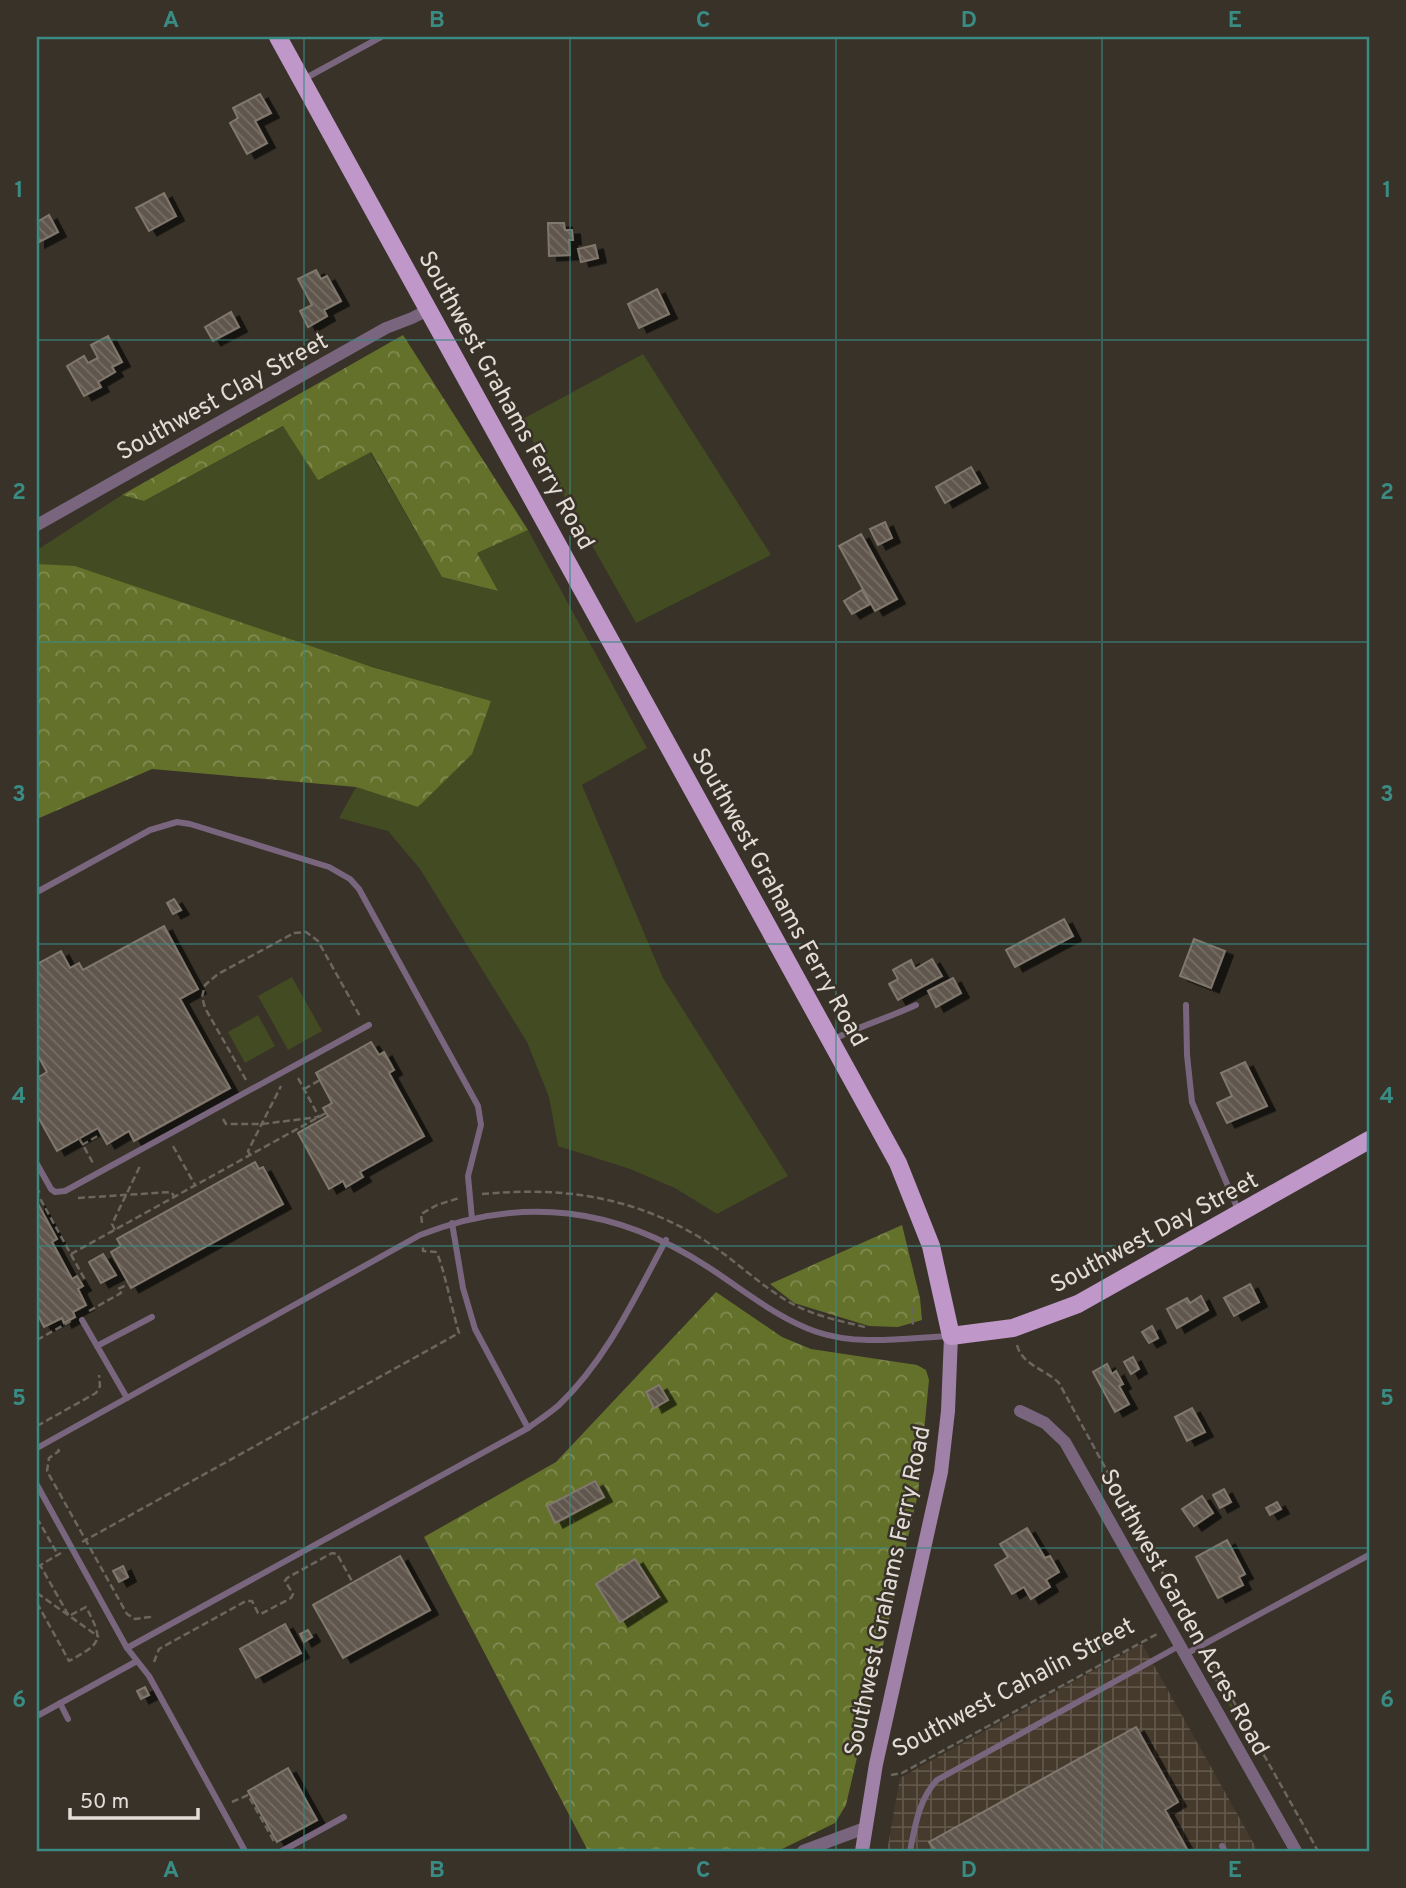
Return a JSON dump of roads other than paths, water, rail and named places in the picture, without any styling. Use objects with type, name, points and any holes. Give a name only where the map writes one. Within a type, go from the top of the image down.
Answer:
[{"type":"main road","name":"Southwest Grahams Ferry Road","points":[[278,37],[898,1163],[930,1246],[951,1336],[942,1472],[874,1778],[862,1851]]},
{"type":"main road","name":"Southwest Day Street","points":[[951,1336],[1013,1328],[1097,1295],[1369,1140]]},
{"type":"street","name":"Southwest Clay Street","points":[[37,525],[386,328],[430,309]]},
{"type":"street","name":"Southwest Garden Acres Road","points":[[1020,1410],[1045,1423],[1065,1442],[1296,1851]]},
{"type":"street","points":[[803,1851],[864,1828]]},
{"type":"lane","points":[[302,80],[381,37]]},
{"type":"lane","points":[[37,892],[150,830],[177,822],[329,867],[350,879],[359,889],[478,1106],[481,1125],[468,1176],[471,1219]]},
{"type":"lane","points":[[831,1040],[858,1026],[884,1020],[916,1005]]},
{"type":"lane","points":[[1186,1005],[1186,1055],[1192,1102],[1240,1214]]},
{"type":"lane","points":[[37,1164],[55,1192],[65,1191],[367,1025]]},
{"type":"lane","points":[[37,1448],[421,1235],[471,1219],[551,1212],[597,1217],[666,1240],[786,1318],[818,1333],[864,1340],[951,1336]]},
{"type":"lane","points":[[452,1223],[463,1288],[475,1329],[528,1428]]},
{"type":"lane","points":[[127,1648],[528,1428],[557,1407],[594,1365],[610,1341],[666,1240]]},
{"type":"lane","points":[[97,1346],[152,1317]]},
{"type":"lane","points":[[82,1320],[127,1398]]},
{"type":"lane","points":[[37,1485],[127,1648],[149,1676],[245,1851]]},
{"type":"lane","points":[[910,1851],[922,1802],[937,1780],[1369,1555]]},
{"type":"lane","points":[[37,1716],[137,1661]]},
{"type":"lane","points":[[60,1703],[68,1719]]},
{"type":"lane","points":[[282,1851],[344,1817]]}]
